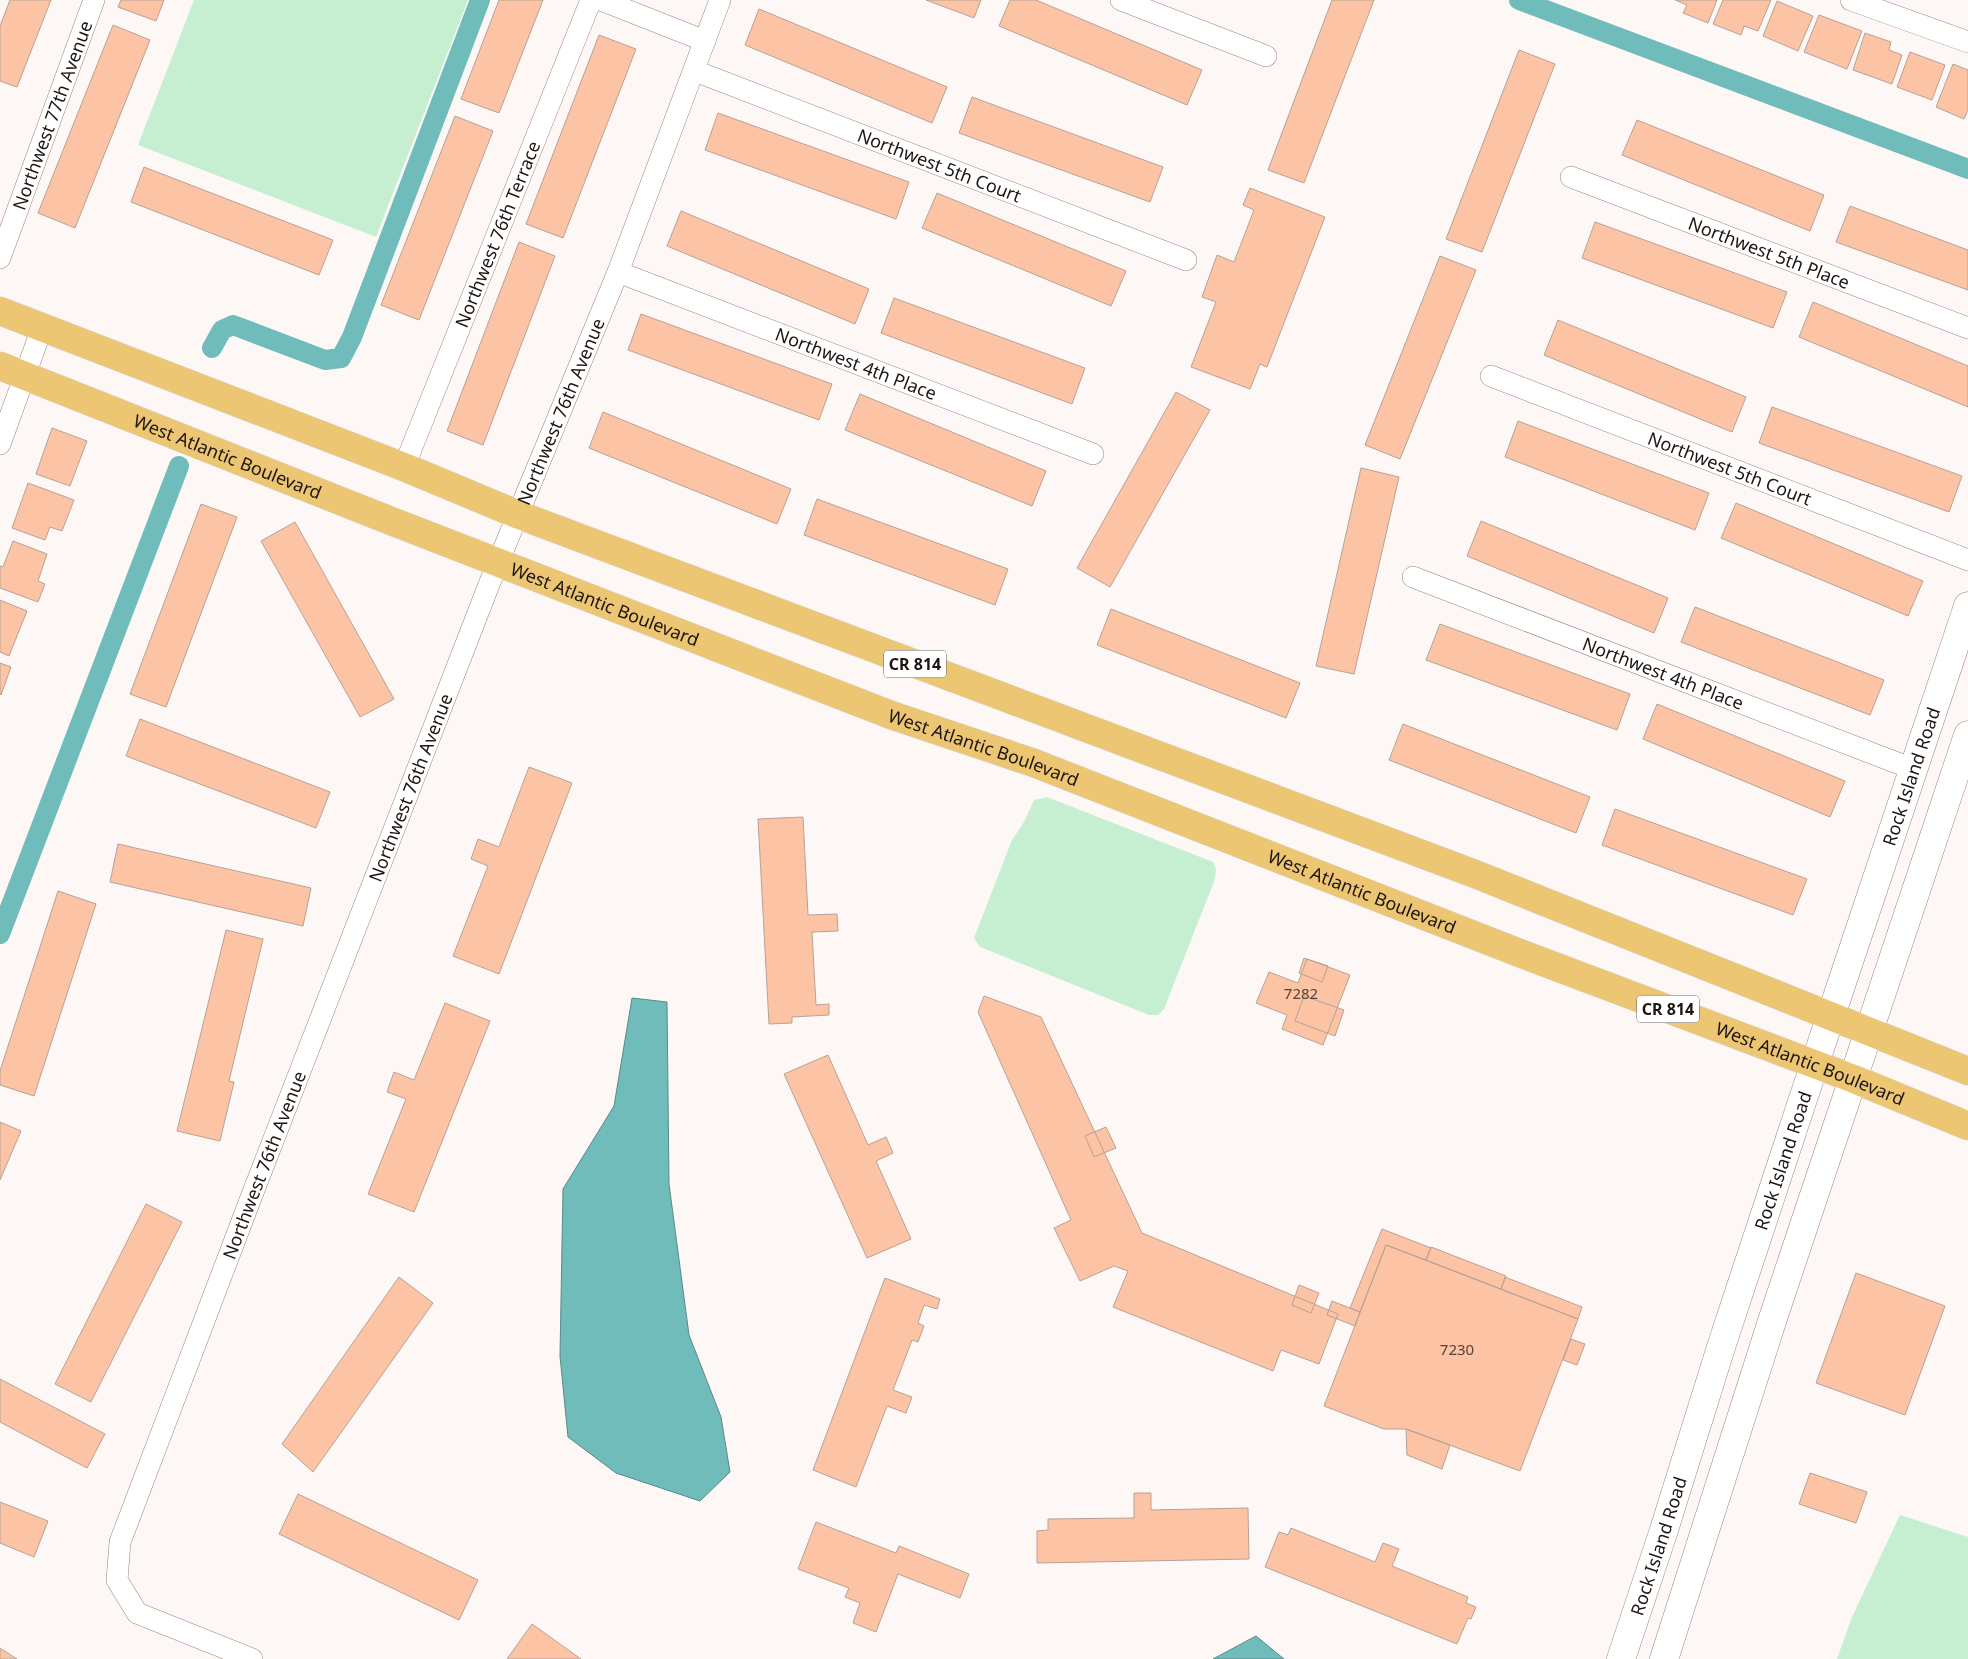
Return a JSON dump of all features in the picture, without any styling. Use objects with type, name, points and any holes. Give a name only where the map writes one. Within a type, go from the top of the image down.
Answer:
[{"type":"main road","name":"CR 814","points":[[0,311],[404,467],[519,515],[1475,874],[1968,1071]]},
{"type":"main road","name":"West Atlantic Boulevard","points":[[12,370],[890,715],[1034,763],[1522,954],[1854,1079],[1968,1126]]},
{"type":"main road","name":"Rock Island Road","points":[[1621,1659],[1814,1064],[1968,606]]},
{"type":"main road","points":[[1664,1659],[1774,1315],[1968,735]]},
{"type":"street","name":"Northwest 77th Avenue","points":[[0,258],[94,0]]},
{"type":"street","name":"Northwest 76th Terrace","points":[[404,467],[590,0]]},
{"type":"street","points":[[601,0],[705,41]]},
{"type":"street","name":"Northwest 76th Avenue","points":[[252,1659],[137,1612],[117,1580],[120,1542],[248,1205],[498,562],[618,272],[720,0]]},
{"type":"street","points":[[1121,0],[1266,56]]},
{"type":"street","points":[[1864,2],[1968,42]]},
{"type":"street","name":"Northwest 5th Court","points":[[694,71],[1186,260]]},
{"type":"street","name":"Northwest 5th Place","points":[[1571,177],[1968,328]]},
{"type":"street","name":"Northwest 4th Place","points":[[618,272],[1093,454]]},
{"type":"street","points":[[0,444],[12,370],[42,328]]},
{"type":"street","name":"Northwest 5th Court","points":[[1491,376],[1968,560]]},
{"type":"street","name":"Northwest 4th Place","points":[[1414,577],[1913,769]]},
{"type":"green space","points":[[194,0],[468,0],[376,237],[138,145]]},
{"type":"green space","points":[[1047,797],[1213,862],[1216,869],[1215,879],[1164,1009],[1158,1015],[1149,1015],[980,947],[974,938],[1012,840],[1024,822],[1034,800]]},
{"type":"green space","points":[[1900,1515],[1968,1537],[1968,1659],[1837,1659],[1852,1617]]},
{"type":"water","points":[[632,998],[667,1002],[669,1184],[689,1335],[721,1417],[730,1472],[700,1501],[616,1473],[568,1437],[560,1356],[563,1189],[614,1106]]},
{"type":"water","points":[[1256,1636],[1284,1659],[1213,1659]]},
{"type":"building","points":[[10,0],[51,0],[17,87],[0,81],[0,26]]},
{"type":"building","points":[[121,0],[164,0],[156,21],[118,7]]},
{"type":"building","points":[[499,0],[543,0],[499,113],[461,99]]},
{"type":"building","points":[[926,0],[981,0],[974,18]]},
{"type":"building","points":[[1010,0],[1036,0],[1202,70],[1187,105],[999,26]]},
{"type":"building","points":[[1332,0],[1374,0],[1304,183],[1268,170]]},
{"type":"building","points":[[1675,0],[1717,0],[1708,23],[1683,13],[1687,5]]},
{"type":"building","points":[[1723,0],[1771,0],[1758,31],[1744,26],[1741,35],[1713,24]]},
{"type":"building","points":[[1777,1],[1813,16],[1798,51],[1763,36]]},
{"type":"building","points":[[759,9],[947,87],[932,123],[745,45]]},
{"type":"building","points":[[1819,15],[1862,31],[1847,69],[1804,52]]},
{"type":"building","points":[[113,25],[150,40],[75,228],[38,213]]},
{"type":"building","points":[[1865,33],[1891,42],[1889,50],[1902,55],[1892,84],[1853,70]]},
{"type":"building","points":[[599,35],[636,49],[563,238],[526,224]]},
{"type":"building","points":[[1519,50],[1555,64],[1482,252],[1446,239]]},
{"type":"building","points":[[1910,52],[1945,65],[1932,100],[1897,87]]},
{"type":"building","points":[[1953,64],[1968,70],[1968,110],[1964,119],[1936,107]]},
{"type":"building","points":[[972,97],[1163,167],[1150,202],[959,133]]},
{"type":"building","points":[[718,113],[909,182],[896,219],[705,150]]},
{"type":"building","points":[[455,116],[493,131],[419,320],[381,305]]},
{"type":"building","points":[[1637,120],[1824,195],[1810,231],[1622,155]]},
{"type":"building","points":[[144,167],[333,240],[319,275],[131,202]]},
{"type":"building","points":[[1250,188],[1325,217],[1267,367],[1260,364],[1250,389],[1191,367],[1216,302],[1202,297],[1217,255],[1234,262],[1254,210],[1243,205]]},
{"type":"building","points":[[937,193],[1126,271],[1111,306],[922,228]]},
{"type":"building","points":[[1850,206],[1968,250],[1968,290],[1836,242]]},
{"type":"building","points":[[681,211],[869,289],[855,324],[667,246]]},
{"type":"building","points":[[1595,222],[1787,292],[1773,328],[1582,258]]},
{"type":"building","points":[[519,242],[555,256],[483,445],[447,431]]},
{"type":"building","points":[[1440,256],[1476,270],[1400,459],[1365,445]]},
{"type":"building","points":[[894,298],[1085,368],[1072,404],[881,333]]},
{"type":"building","points":[[1813,302],[1968,366],[1968,407],[1799,337]]},
{"type":"building","points":[[641,314],[832,384],[819,420],[628,350]]},
{"type":"building","points":[[1558,320],[1746,397],[1732,432],[1544,355]]},
{"type":"building","points":[[1176,392],[1210,410],[1110,587],[1077,568]]},
{"type":"building","points":[[860,394],[1046,471],[1032,506],[845,430]]},
{"type":"building","points":[[1772,407],[1962,476],[1949,512],[1759,443]]},
{"type":"building","points":[[603,412],[791,489],[777,524],[589,448]]},
{"type":"building","points":[[1518,421],[1709,493],[1695,530],[1505,457]]},
{"type":"building","points":[[52,428],[87,441],[70,486],[36,474]]},
{"type":"building","points":[[1361,468],[1399,477],[1354,674],[1316,666]]},
{"type":"building","points":[[28,483],[74,500],[62,531],[50,527],[45,540],[12,528]]},
{"type":"building","points":[[817,499],[1008,569],[995,605],[804,535]]},
{"type":"building","points":[[1736,503],[1923,581],[1908,616],[1721,538]]},
{"type":"building","points":[[201,504],[237,517],[166,707],[130,694]]},
{"type":"building","points":[[1481,521],[1668,598],[1654,633],[1467,556]]},
{"type":"building","points":[[295,522],[394,699],[360,717],[261,541]]},
{"type":"building","points":[[13,541],[47,554],[38,581],[45,584],[38,602],[0,588],[0,566],[3,567]]},
{"type":"building","points":[[0,600],[27,611],[9,656],[0,652]]},
{"type":"building","points":[[1695,607],[1884,680],[1870,715],[1681,642]]},
{"type":"building","points":[[1111,609],[1300,683],[1286,718],[1097,645]]},
{"type":"building","points":[[1440,624],[1630,694],[1617,730],[1426,660]]},
{"type":"building","points":[[0,663],[11,667],[1,695],[0,694]]},
{"type":"building","points":[[1657,704],[1845,781],[1830,817],[1643,739]]},
{"type":"building","points":[[140,719],[330,792],[316,828],[126,756]]},
{"type":"building","points":[[1403,724],[1590,797],[1576,833],[1389,760]]},
{"type":"building","points":[[529,767],[572,783],[499,974],[453,956],[488,866],[471,859],[478,839],[499,847]]},
{"type":"building","points":[[1615,809],[1807,879],[1793,915],[1602,845]]},
{"type":"building","points":[[803,817],[808,915],[837,914],[838,931],[812,932],[816,1005],[829,1004],[829,1015],[792,1017],[792,1023],[769,1024],[758,819]]},
{"type":"building","points":[[118,844],[311,888],[303,926],[110,882]]},
{"type":"building","points":[[58,891],[96,904],[34,1096],[0,1085],[0,1071]]},
{"type":"building","points":[[226,930],[263,939],[229,1081],[234,1082],[220,1141],[177,1131]]},
{"type":"building","points":[[1304,958],[1328,966],[1322,982],[1299,973]]},
{"type":"building","points":[[1307,959],[1350,975],[1323,1045],[1282,1029],[1287,1015],[1256,1003],[1269,972],[1298,983]]},
{"type":"building","points":[[984,996],[1041,1017],[1142,1233],[1338,1314],[1319,1364],[1281,1350],[1273,1371],[1113,1307],[1128,1271],[1114,1266],[1080,1281],[1054,1228],[1071,1220],[978,1012]]},
{"type":"building","points":[[1304,996],[1344,1010],[1335,1036],[1295,1021]]},
{"type":"building","points":[[445,1003],[490,1021],[414,1212],[368,1194],[406,1099],[387,1092],[394,1072],[414,1080]]},
{"type":"building","points":[[828,1055],[868,1145],[886,1137],[893,1153],[876,1161],[911,1239],[867,1258],[784,1074]]},
{"type":"building","points":[[0,1122],[21,1131],[0,1180]]},
{"type":"building","points":[[1106,1127],[1116,1148],[1094,1157],[1085,1136]]},
{"type":"building","points":[[146,1204],[182,1222],[91,1402],[55,1384]]},
{"type":"building","points":[[1382,1229],[1431,1248],[1426,1260],[1386,1245],[1360,1312],[1350,1308]]},
{"type":"building","points":[[1386,1245],[1578,1319],[1520,1471],[1406,1429],[1384,1429],[1324,1406]]},
{"type":"building","points":[[1431,1247],[1506,1276],[1501,1289],[1426,1260]]},
{"type":"building","points":[[1856,1273],[1945,1306],[1905,1415],[1816,1383]]},
{"type":"building","points":[[399,1277],[433,1303],[313,1472],[282,1444]]},
{"type":"building","points":[[1505,1277],[1582,1307],[1578,1319],[1501,1289]]},
{"type":"building","points":[[885,1278],[940,1299],[937,1309],[924,1305],[918,1323],[924,1326],[918,1342],[912,1340],[893,1390],[912,1397],[906,1413],[887,1406],[856,1487],[813,1470]]},
{"type":"building","points":[[1299,1285],[1319,1293],[1311,1313],[1292,1305]]},
{"type":"building","points":[[1332,1301],[1360,1312],[1355,1326],[1327,1315]]},
{"type":"building","points":[[1571,1339],[1585,1344],[1577,1365],[1563,1360]]},
{"type":"building","points":[[0,1379],[105,1434],[87,1468],[0,1422]]},
{"type":"building","points":[[1406,1429],[1450,1445],[1442,1469],[1407,1455]]},
{"type":"building","points":[[1810,1473],[1867,1492],[1856,1523],[1799,1504]]},
{"type":"building","points":[[1134,1493],[1151,1493],[1151,1510],[1248,1508],[1249,1559],[1037,1563],[1037,1531],[1048,1530],[1048,1519],[1134,1518]]},
{"type":"building","points":[[298,1494],[478,1580],[459,1620],[279,1534]]},
{"type":"building","points":[[0,1502],[48,1521],[34,1557],[0,1543]]},
{"type":"building","points":[[816,1522],[896,1553],[899,1546],[969,1574],[960,1598],[898,1574],[876,1632],[853,1623],[860,1603],[845,1597],[849,1588],[798,1569]]},
{"type":"building","points":[[1291,1528],[1375,1562],[1383,1543],[1399,1549],[1392,1566],[1468,1597],[1466,1603],[1476,1607],[1471,1619],[1468,1618],[1457,1644],[1265,1567],[1279,1532],[1288,1535]]},
{"type":"building","points":[[532,1624],[581,1659],[507,1659]]},
{"type":"building","points":[[0,1648],[17,1659],[0,1659]]},
{"type":"waterway","points":[[212,348],[222,330],[233,325],[325,360],[341,358],[352,337],[480,0]]},
{"type":"waterway","points":[[1519,0],[1968,169]]},
{"type":"waterway","points":[[0,934],[179,466]]}]
